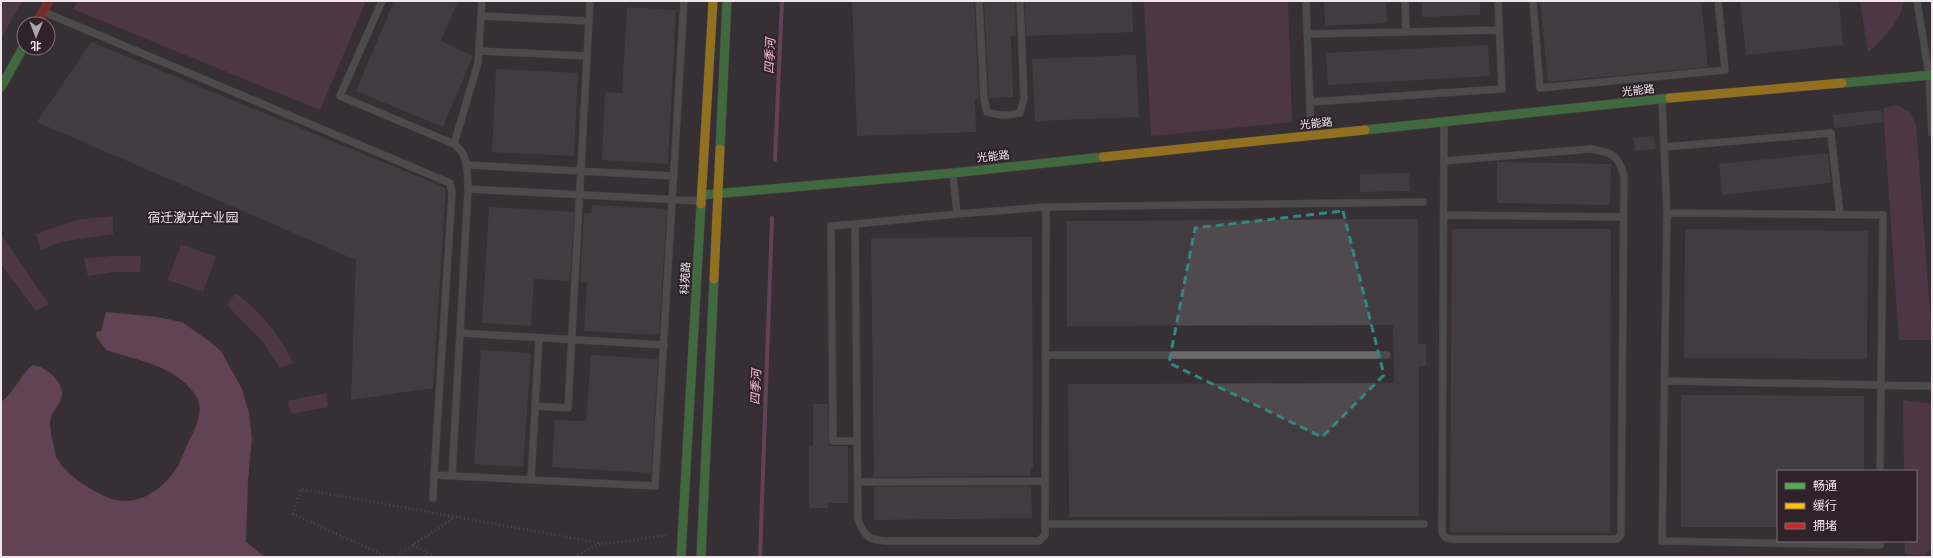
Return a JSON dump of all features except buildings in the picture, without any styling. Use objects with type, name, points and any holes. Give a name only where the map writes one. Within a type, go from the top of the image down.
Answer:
[{"type":"street","points":[[41,16],[49,1]]},
{"type":"street","name":"科苑路","points":[[681,557],[712,1]]},
{"type":"street","points":[[701,557],[727,1]]},
{"type":"street","points":[[1,87],[18,56]]},
{"type":"street","name":"光能路","points":[[702,199],[717,194],[953,172],[1662,100],[1930,75]]},
{"type":"lane","points":[[382,1],[340,96],[454,144],[464,154],[467,165],[468,189],[452,476]]},
{"type":"lane","points":[[454,144],[477,69],[482,1]]},
{"type":"lane","points":[[535,406],[568,408],[590,1]]},
{"type":"lane","points":[[434,475],[655,486],[684,1]]},
{"type":"lane","points":[[979,1],[984,98],[987,112],[994,115],[1020,113],[1024,100],[1020,1]]},
{"type":"lane","points":[[1306,1],[1311,136]]},
{"type":"lane","points":[[1405,1],[1406,32]]},
{"type":"lane","points":[[1310,102],[1502,89],[1498,1]]},
{"type":"lane","points":[[1533,1],[1540,88],[1725,70],[1718,1]]},
{"type":"lane","points":[[1917,1],[1930,75],[1932,133]]},
{"type":"lane","points":[[43,12],[450,183],[452,193],[433,498]]},
{"type":"lane","points":[[481,16],[589,21]]},
{"type":"lane","points":[[1308,34],[1499,30]]},
{"type":"lane","points":[[479,52],[587,56]]},
{"type":"lane","points":[[1662,100],[1667,213],[1662,541],[1880,545],[1880,542]]},
{"type":"lane","points":[[1444,122],[1442,533],[1446,538],[1453,539],[1618,539],[1621,534],[1624,217],[1624,176],[1620,164],[1615,156],[1607,151],[1591,149],[1444,161]]},
{"type":"lane","points":[[1664,147],[1831,133],[1840,215]]},
{"type":"lane","points":[[467,165],[674,176]]},
{"type":"lane","points":[[953,172],[958,214]]},
{"type":"lane","points":[[468,189],[673,200],[702,199]]},
{"type":"lane","points":[[857,441],[833,441],[832,433],[831,226],[1046,207],[1423,202]]},
{"type":"lane","points":[[855,224],[858,520],[863,532],[871,539],[884,541],[1039,541],[1044,535],[1046,207]]},
{"type":"lane","points":[[1667,213],[1883,215],[1880,470]]},
{"type":"lane","points":[[1444,215],[1624,217]]},
{"type":"lane","points":[[460,333],[664,345]]},
{"type":"lane","points":[[531,480],[539,338]]},
{"type":"lane","points":[[1045,355],[1387,355]]},
{"type":"lane","points":[[1665,381],[1932,386]]},
{"type":"lane","points":[[858,482],[1045,481]]},
{"type":"lane","points":[[1044,524],[1424,524]]},
{"type":"path","points":[[388,557],[293,514],[301,489],[606,544],[683,533]]},
{"type":"path","points":[[395,557],[455,517]]},
{"type":"path","points":[[574,557],[601,543]]},
{"type":"path","points":[[413,545],[436,557]]},
{"type":"highlighted area","points":[[1343,211],[1384,375],[1322,437],[1169,363],[1195,228]]},
{"type":"shaded area","points":[[1,1],[22,1],[1,39]]},
{"type":"shaded area","points":[[78,1],[366,1],[320,110],[73,9]]},
{"type":"shaded area","points":[[1144,1],[1288,1],[1292,122],[1151,136]]},
{"type":"shaded area","points":[[1860,1],[1903,1],[1902,9],[1895,23],[1868,53]]},
{"type":"shaded area","points":[[1897,105],[1909,112],[1916,124],[1932,340],[1899,340],[1883,108]]},
{"type":"shaded area","points":[[113,216],[113,234],[60,242],[41,250],[36,234],[77,220]]},
{"type":"shaded area","points":[[1,235],[49,304],[36,311],[1,264]]},
{"type":"shaded area","points":[[181,244],[216,257],[203,292],[168,280]]},
{"type":"shaded area","points":[[111,256],[141,256],[140,272],[113,272],[88,276],[84,259]]},
{"type":"shaded area","points":[[236,293],[269,325],[288,352],[293,363],[280,368],[264,343],[227,305]]},
{"type":"shaded area","points":[[106,312],[157,317],[182,322],[221,351],[242,389],[249,413],[252,438],[248,480],[246,542],[265,557],[1,557],[1,402],[10,394],[24,374],[33,365],[43,368],[52,374],[61,387],[62,396],[52,414],[50,422],[55,454],[60,463],[80,482],[112,499],[129,501],[152,493],[159,488],[177,468],[197,424],[200,411],[198,399],[185,383],[154,365],[106,350],[97,338],[96,332],[101,331]]},
{"type":"shaded area","points":[[326,393],[328,407],[291,414],[288,401]]},
{"type":"shaded area","points":[[1903,400],[1932,404],[1932,548],[1924,555],[1905,554],[1905,542],[1917,542],[1917,470],[1904,470]]},
{"type":"waterway","name":"四季河","points":[[775,160],[782,1]]},
{"type":"waterway","name":"四季河","points":[[760,557],[772,218]]},
{"type":"traffic: fast","points":[[720,149],[727,1]]},
{"type":"traffic: fast","points":[[1,87],[18,56]]},
{"type":"traffic: fast","points":[[1842,83],[1932,75]]},
{"type":"traffic: fast","points":[[1365,130],[1670,98]]},
{"type":"traffic: fast","points":[[702,195],[953,173],[1103,157]]},
{"type":"traffic: fast","points":[[681,557],[701,204]]},
{"type":"traffic: fast","points":[[701,557],[714,279]]},
{"type":"traffic: slow","points":[[701,204],[713,1]]},
{"type":"traffic: slow","points":[[1670,98],[1842,83]]},
{"type":"traffic: slow","points":[[1103,157],[1365,130]]},
{"type":"traffic: slow","points":[[714,279],[720,149]]},
{"type":"traffic: jam","points":[[41,16],[49,1]]},
{"type":"district","name":"宿迁激光产业园","points":[[193,217]]}]
